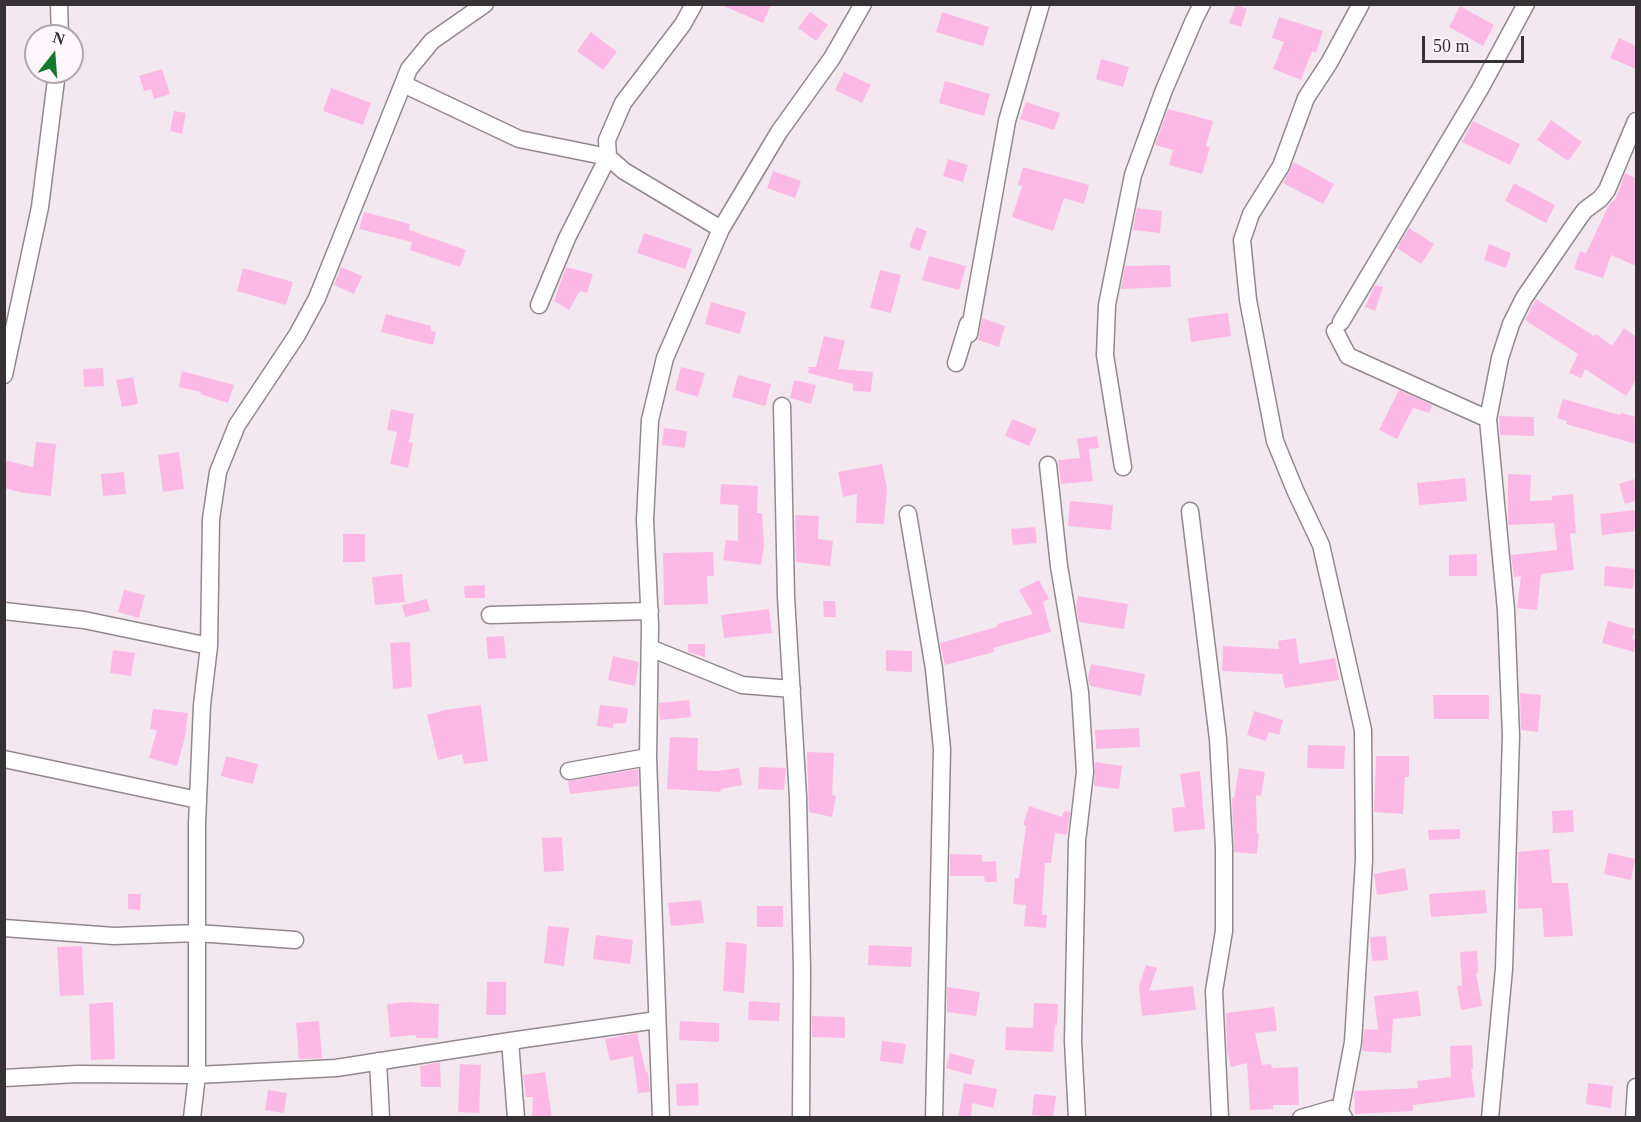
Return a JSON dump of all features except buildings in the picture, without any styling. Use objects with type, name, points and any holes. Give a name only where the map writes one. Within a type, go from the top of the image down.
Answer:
[{"type":"street","points":[[58,4],[59,24]]},
{"type":"street","points":[[192,1118],[197,1075],[198,800],[202,705],[209,646],[212,519],[218,472],[237,425],[297,335],[316,298],[409,69],[432,41],[484,4]]},
{"type":"street","points":[[539,305],[567,238],[608,157],[607,140],[623,103],[682,24],[694,4]]},
{"type":"street","points":[[661,1118],[648,757],[650,611],[645,520],[650,420],[665,358],[721,229],[779,132],[832,58],[863,4]]},
{"type":"street","points":[[969,334],[1007,121],[1041,4]]},
{"type":"street","points":[[1123,467],[1105,356],[1107,305],[1133,175],[1164,90],[1202,4]]},
{"type":"street","points":[[1301,1118],[1332,1109],[1342,1114],[1356,1008],[1364,860],[1363,730],[1321,545],[1275,441],[1248,300],[1242,240],[1251,214],[1281,166],[1306,98],[1329,63],[1361,4]]},
{"type":"street","points":[[1488,418],[1348,356],[1338,326],[1480,89],[1526,4]]},
{"type":"street","points":[[4,375],[40,207],[55,84]]},
{"type":"street","points":[[403,84],[519,139],[608,157],[624,171],[721,229]]},
{"type":"street","points":[[1490,1118],[1504,969],[1511,736],[1506,610],[1488,418],[1500,358],[1511,324],[1524,298],[1579,218],[1607,190],[1636,121]]},
{"type":"street","points":[[956,363],[975,303]]},
{"type":"street","points":[[782,406],[786,597],[799,808],[802,970],[801,1118]]},
{"type":"street","points":[[1048,465],[1059,566],[1080,692],[1085,772],[1077,841],[1073,1041],[1077,1118]]},
{"type":"street","points":[[1190,511],[1218,739],[1224,847],[1224,931],[1214,991],[1220,1118]]},
{"type":"street","points":[[908,514],[933,669],[942,749],[934,1118]]},
{"type":"street","points":[[4,611],[84,620],[209,646]]},
{"type":"street","points":[[490,615],[650,611]]},
{"type":"street","points":[[650,648],[742,685],[792,689]]},
{"type":"street","points":[[568,771],[648,757]]},
{"type":"street","points":[[4,759],[198,800]]},
{"type":"street","points":[[4,928],[114,936],[197,933],[295,940]]},
{"type":"street","points":[[4,1078],[77,1074],[197,1075],[336,1068],[657,1020]]},
{"type":"street","points":[[510,1041],[516,1118]]},
{"type":"street","points":[[378,1061],[381,1118]]},
{"type":"street","points":[[1634,1118],[1636,1087]]}]
